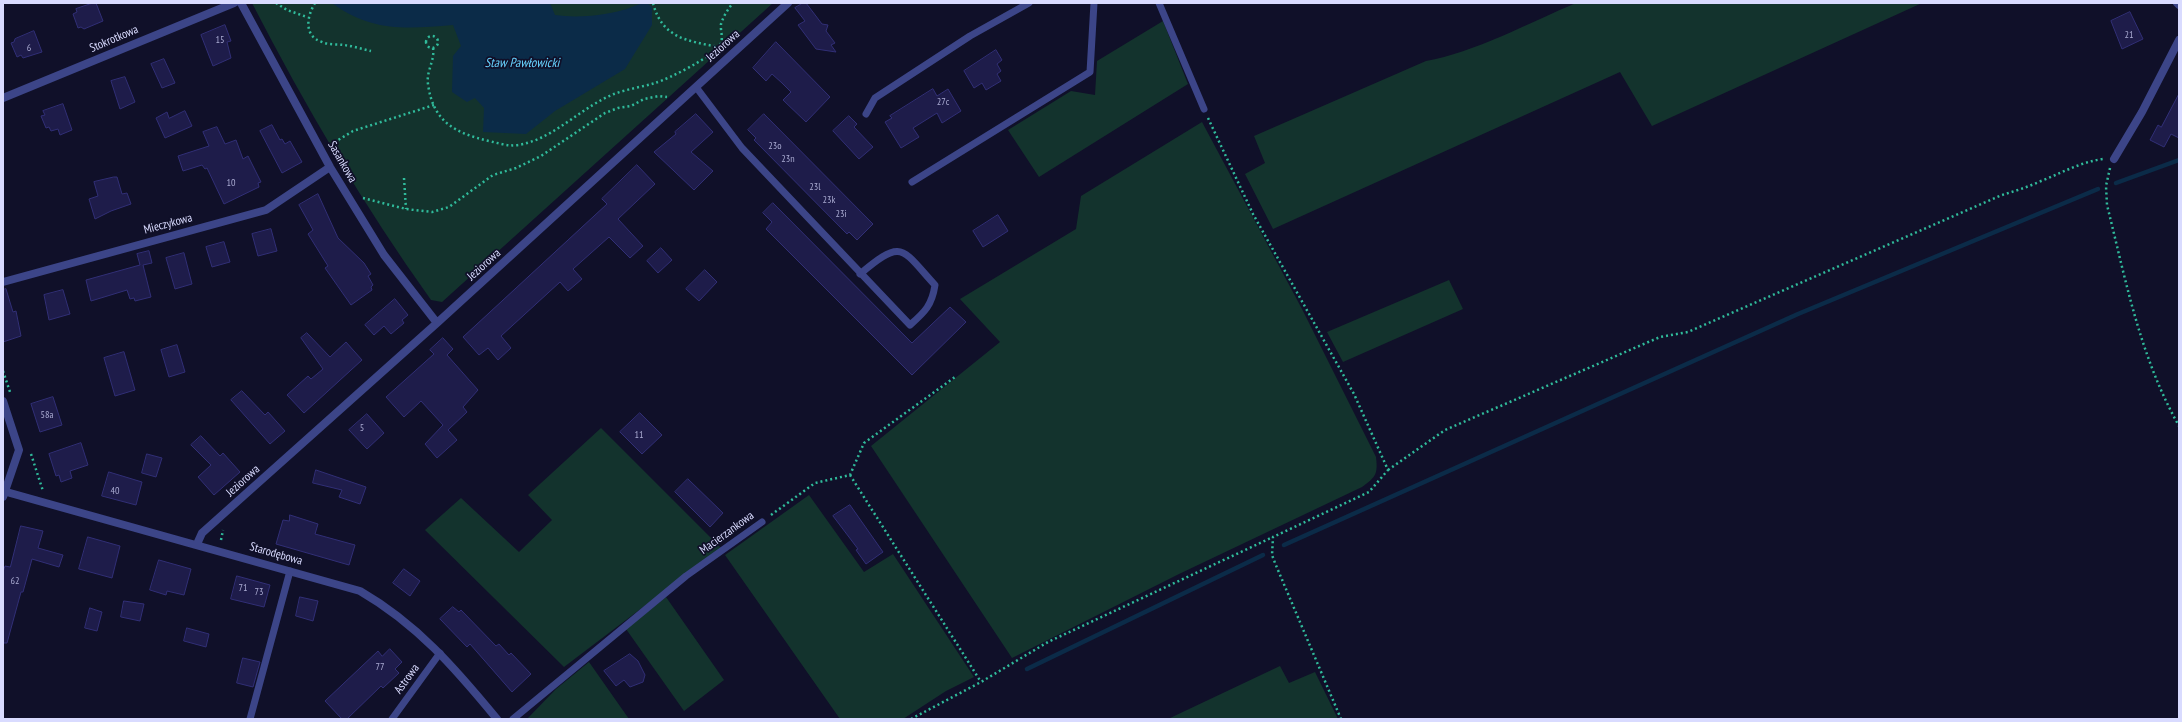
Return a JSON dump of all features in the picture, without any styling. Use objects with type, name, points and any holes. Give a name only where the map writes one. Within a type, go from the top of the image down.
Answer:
[{"type":"street","name":"Stokrotkowa","points":[[3,98],[234,3]]},
{"type":"street","name":"Sasankowa","points":[[241,3],[321,151],[350,200],[384,255],[437,323]]},
{"type":"street","name":"Jeziorowa","points":[[197,544],[202,533],[437,323],[788,3]]},
{"type":"street","points":[[2114,159],[2142,112],[2179,40]]},
{"type":"street","name":"Mieczykowa","points":[[3,282],[266,210],[330,166]]},
{"type":"street","points":[[3,400],[19,450],[4,493]]},
{"type":"street","name":"Starodębowa","points":[[4,493],[197,544],[360,591],[387,607],[424,637],[440,652],[497,719]]},
{"type":"lane","points":[[866,114],[875,98],[970,36],[1029,3]]},
{"type":"lane","points":[[912,182],[1090,72],[1094,3]]},
{"type":"lane","points":[[1159,3],[1204,109]]},
{"type":"lane","points":[[696,87],[742,148],[860,274],[910,325],[924,312],[933,300],[935,285],[905,252],[894,251],[882,256],[860,274]]},
{"type":"lane","name":"Macierzankowa","points":[[513,719],[686,576],[762,522]]},
{"type":"lane","points":[[250,719],[290,571]]},
{"type":"lane","name":"Astrowa","points":[[392,719],[440,652]]},
{"type":"path","points":[[276,3],[287,10],[307,17]]},
{"type":"path","points":[[314,3],[307,17],[307,26],[311,34],[321,42],[345,45],[371,51]]},
{"type":"path","points":[[653,3],[657,16],[664,26],[678,36],[690,42],[719,47]]},
{"type":"path","points":[[433,48],[434,54],[428,73],[428,84],[434,105],[443,120],[467,136],[513,147],[531,142],[550,133],[582,110],[614,94],[672,76],[703,59],[719,47],[722,39],[722,23],[732,3]]},
{"type":"path","points":[[431,36],[435,37],[438,43],[433,48],[427,46],[426,42],[431,36]]},
{"type":"path","points":[[350,200],[358,197],[406,209],[432,212],[449,207],[493,175],[516,168],[541,156],[605,113],[618,108],[631,106],[644,99],[660,96],[682,100]]},
{"type":"path","points":[[321,151],[353,131],[434,105]]},
{"type":"path","points":[[1204,109],[1253,214],[1354,394],[1388,470]]},
{"type":"path","points":[[911,719],[981,682],[1048,642],[1369,492],[1388,470],[1444,430],[1653,340],[1688,332],[2002,195],[2040,182],[2069,168],[2087,162],[2114,159],[2106,186],[2107,205],[2139,336],[2165,401],[2179,426]]},
{"type":"path","points":[[404,178],[406,209]]},
{"type":"path","points":[[3,371],[10,393]]},
{"type":"path","points":[[955,377],[864,443],[850,475],[981,682]]},
{"type":"path","points":[[30,453],[43,490],[50,493]]},
{"type":"path","name":"Macierzankowa","points":[[762,522],[815,483],[850,475]]},
{"type":"path","points":[[1273,537],[1272,554],[1275,563],[1342,719]]},
{"type":"green space","points":[[252,3],[773,3],[442,302],[431,300],[359,192],[293,80]]},
{"type":"green space","points":[[1576,3],[1922,3],[1652,126],[1620,72],[1273,229],[1245,174],[1265,163],[1254,136],[1426,61],[1444,57],[1482,44]]},
{"type":"green space","points":[[1163,21],[1188,84],[1039,177],[1008,130],[1071,91],[1095,95],[1097,61]]},
{"type":"green space","points":[[1202,122],[1302,309],[1376,457],[1377,467],[1375,475],[1362,487],[1179,574],[1012,658],[871,446],[1000,342],[960,299],[1076,229],[1081,196]]},
{"type":"green space","points":[[1449,280],[1463,309],[1343,362],[1327,332]]},
{"type":"green space","points":[[601,428],[721,548],[564,667],[425,530],[461,498],[519,552],[552,520],[528,495]]},
{"type":"green space","points":[[809,495],[864,572],[893,554],[974,677],[946,691],[903,719],[840,719],[725,555]]},
{"type":"green space","points":[[666,597],[724,680],[684,711],[626,629]]},
{"type":"green space","points":[[589,662],[629,719],[527,719],[556,689]]},
{"type":"green space","points":[[1280,666],[1289,683],[1315,672],[1338,719],[1168,719]]},
{"type":"water","name":"Staw Pawłowicki","points":[[332,3],[550,3],[555,15],[589,16],[606,14],[647,3],[652,7],[652,25],[625,69],[555,111],[526,134],[483,132],[484,108],[475,98],[467,102],[452,92],[453,56],[461,46],[453,25],[404,27],[375,24],[346,12]]},
{"type":"building","points":[[96,3],[103,21],[84,29],[81,27],[78,28],[73,14],[77,12],[76,9]]},
{"type":"building","points":[[803,3],[806,3],[822,24],[828,25],[826,31],[835,43],[831,45],[836,52],[816,49],[798,25],[805,21],[795,8]]},
{"type":"building","points":[[2130,12],[2143,39],[2122,49],[2111,21]]},
{"type":"building","points":[[225,25],[231,41],[227,42],[231,58],[213,66],[201,35]]},
{"type":"building","points":[[34,31],[42,52],[23,58],[21,55],[17,57],[11,43],[14,42],[15,39]]},
{"type":"building","points":[[776,42],[830,97],[806,122],[783,100],[791,92],[772,74],[766,81],[753,68]]},
{"type":"building","points":[[996,50],[1002,60],[997,64],[1001,71],[997,74],[1001,81],[986,90],[982,83],[974,88],[964,71]]},
{"type":"building","points":[[164,59],[175,83],[162,88],[151,64]]},
{"type":"building","points":[[125,77],[135,102],[120,109],[111,81]]},
{"type":"building","points":[[933,89],[937,96],[948,89],[961,111],[942,123],[937,113],[913,128],[919,137],[901,148],[885,122],[892,118],[890,116]]},
{"type":"building","points":[[2179,94],[2179,138],[2171,134],[2164,147],[2150,140],[2158,125],[2161,127]]},
{"type":"building","points":[[63,104],[72,130],[60,135],[58,129],[51,131],[49,127],[46,128],[41,116],[45,115],[43,111]]},
{"type":"building","points":[[185,111],[192,126],[165,138],[156,118],[167,112],[169,118]]},
{"type":"building","points":[[696,114],[713,132],[691,152],[713,171],[694,190],[654,152],[676,134],[675,132]]},
{"type":"building","points":[[764,114],[873,224],[857,240],[849,232],[847,234],[754,140],[756,138],[748,130]]},
{"type":"building","points":[[849,116],[857,124],[854,127],[873,147],[859,159],[833,131]]},
{"type":"building","points":[[272,125],[280,140],[282,139],[285,144],[290,141],[302,162],[282,173],[260,131]]},
{"type":"building","points":[[217,127],[225,144],[236,140],[243,159],[248,156],[261,182],[258,183],[259,187],[224,204],[207,168],[205,169],[202,165],[183,171],[178,156],[209,146],[203,132]]},
{"type":"building","points":[[637,165],[655,184],[618,219],[643,246],[630,258],[609,237],[573,269],[582,279],[568,291],[560,282],[501,336],[511,348],[498,360],[488,348],[479,355],[463,337],[607,204],[602,199]]},
{"type":"building","points":[[117,177],[122,194],[127,193],[131,204],[111,211],[95,219],[89,199],[98,196],[94,182]]},
{"type":"building","points":[[318,194],[338,238],[364,263],[371,274],[368,276],[373,285],[371,287],[372,290],[351,305],[325,268],[328,266],[308,234],[313,230],[299,205]]},
{"type":"building","points":[[773,203],[912,343],[950,307],[966,322],[912,375],[766,229],[772,222],[763,213]]},
{"type":"building","points":[[998,215],[1008,231],[983,247],[973,231]]},
{"type":"building","points":[[271,229],[277,251],[258,256],[252,234]]},
{"type":"building","points":[[224,242],[230,262],[212,267],[206,247]]},
{"type":"building","points":[[661,248],[672,260],[658,273],[647,261]]},
{"type":"building","points":[[149,251],[152,263],[143,265],[151,297],[135,301],[134,298],[130,299],[127,290],[91,301],[86,280],[140,265],[137,254]]},
{"type":"building","points":[[184,253],[192,284],[175,289],[166,258]]},
{"type":"building","points":[[705,270],[717,282],[699,301],[686,289]]},
{"type":"building","points":[[6,289],[13,312],[16,311],[21,336],[3,342],[3,290]]},
{"type":"building","points":[[63,290],[70,314],[49,320],[44,295]]},
{"type":"building","points":[[395,299],[408,315],[402,320],[404,323],[391,334],[384,326],[374,335],[365,325]]},
{"type":"building","points":[[307,333],[330,357],[346,342],[362,360],[304,413],[287,395],[308,376],[311,379],[323,369],[301,338]]},
{"type":"building","points":[[443,338],[453,349],[447,355],[478,390],[463,407],[467,412],[448,430],[457,440],[437,458],[425,444],[443,425],[421,401],[404,417],[386,397],[434,354],[430,350]]},
{"type":"building","points":[[177,345],[185,372],[169,377],[161,350]]},
{"type":"building","points":[[124,352],[135,390],[115,396],[104,358]]},
{"type":"building","points":[[242,391],[265,415],[268,412],[285,431],[270,444],[231,400]]},
{"type":"building","points":[[53,397],[62,425],[40,432],[31,404]]},
{"type":"building","points":[[640,413],[662,435],[642,454],[620,432]]},
{"type":"building","points":[[367,414],[384,433],[367,449],[349,430]]},
{"type":"building","points":[[201,436],[220,456],[223,453],[240,472],[214,495],[198,477],[211,465],[191,445]]},
{"type":"building","points":[[81,443],[88,465],[70,471],[72,478],[61,482],[59,475],[56,476],[49,454]]},
{"type":"building","points":[[147,454],[162,458],[156,477],[142,473]]},
{"type":"building","points":[[316,470],[366,487],[360,504],[339,497],[342,490],[313,483]]},
{"type":"building","points":[[109,472],[142,482],[136,505],[102,496]]},
{"type":"building","points":[[688,479],[723,513],[710,527],[675,492]]},
{"type":"building","points":[[850,505],[883,552],[866,564],[856,550],[858,549],[833,516]]},
{"type":"building","points":[[290,515],[318,524],[315,534],[355,545],[349,565],[276,544],[283,520],[289,521]]},
{"type":"building","points":[[21,526],[43,531],[38,548],[63,555],[59,567],[32,559],[7,643],[3,643],[3,572],[5,566],[10,567]]},
{"type":"building","points":[[88,537],[120,546],[112,578],[79,569]]},
{"type":"building","points":[[159,560],[191,569],[184,595],[167,591],[166,595],[150,590]]},
{"type":"building","points":[[404,569],[420,581],[410,596],[393,583]]},
{"type":"building","points":[[237,576],[270,585],[264,607],[231,599]]},
{"type":"building","points":[[300,597],[318,601],[313,621],[296,616]]},
{"type":"building","points":[[124,601],[144,604],[140,621],[121,617]]},
{"type":"building","points":[[453,607],[459,612],[461,610],[496,646],[499,644],[509,655],[511,653],[531,674],[512,692],[470,644],[467,647],[440,619]]},
{"type":"building","points":[[90,608],[102,612],[97,631],[85,628]]},
{"type":"building","points":[[187,628],[209,634],[206,647],[184,641]]},
{"type":"building","points":[[390,649],[402,662],[395,669],[399,673],[383,688],[381,686],[347,719],[342,719],[325,701],[378,651],[382,656]]},
{"type":"building","points":[[630,654],[638,661],[645,675],[643,682],[630,687],[624,680],[616,686],[604,671]]},
{"type":"building","points":[[243,658],[260,662],[253,687],[237,683]]},
{"type":"waterway","points":[[2116,183],[2179,160]]},
{"type":"waterway","points":[[1284,545],[1798,314],[2098,189]]},
{"type":"waterway","points":[[1027,669],[1263,555]]}]
